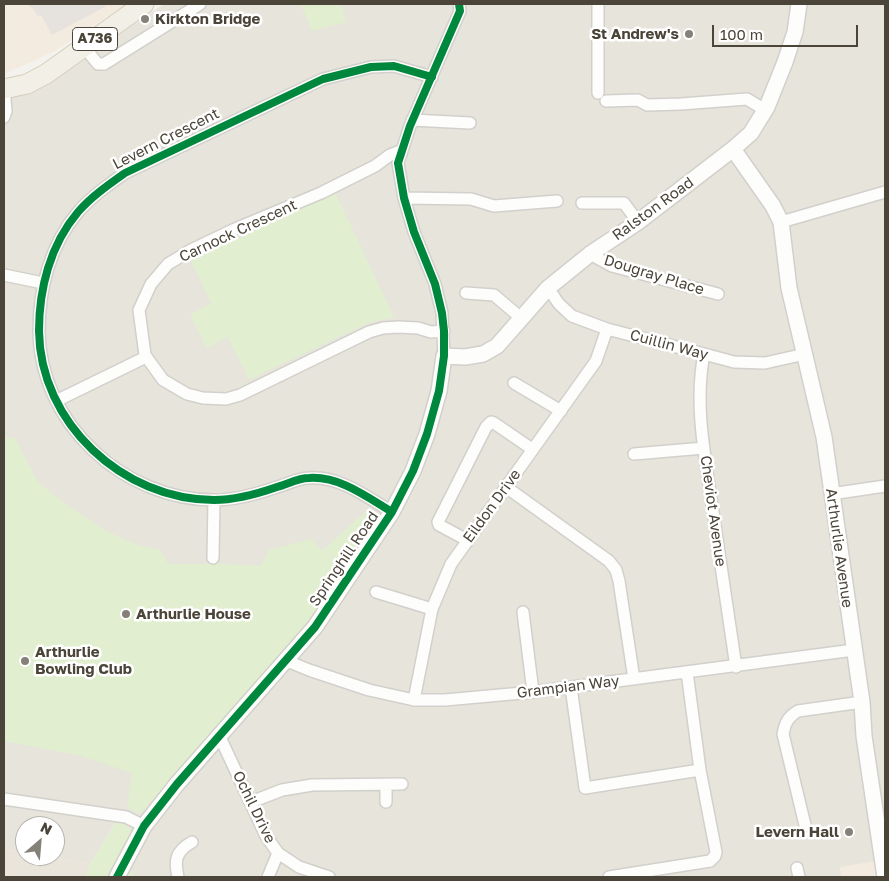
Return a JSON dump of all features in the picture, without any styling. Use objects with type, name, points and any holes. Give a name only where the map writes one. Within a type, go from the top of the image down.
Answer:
[{"type":"main road","name":"A736","points":[[4,89],[27,84],[84,47],[144,4]]},
{"type":"street","points":[[84,47],[98,64],[104,64],[200,4]]},
{"type":"street","name":"Springhill Road","points":[[117,877],[144,826],[177,784],[321,619],[392,512],[413,471],[427,434],[439,390],[444,356],[444,331],[435,284],[414,232],[404,198],[398,163],[400,151],[412,120],[460,11],[460,4]]},
{"type":"street","points":[[598,4],[602,97],[638,100],[647,105],[747,99],[765,110]]},
{"type":"street","name":"Ralston Road","points":[[444,356],[465,357],[484,354],[496,346],[548,288],[590,254],[638,222],[751,133],[765,110],[791,44],[799,4]]},
{"type":"street","name":"Levern Crescent","points":[[392,512],[350,487],[335,481],[310,477],[238,498],[214,500],[160,491],[132,479],[106,463],[67,421],[45,375],[39,344],[39,313],[43,283],[57,243],[78,212],[100,191],[125,173],[322,79],[371,67],[394,66],[432,77]]},
{"type":"street","points":[[4,89],[6,111],[4,117]]},
{"type":"street","points":[[412,120],[470,123]]},
{"type":"street","points":[[733,149],[773,206],[781,222],[885,192]]},
{"type":"street","name":"Carnock Crescent","points":[[400,151],[390,155],[375,166],[321,193],[190,250],[168,264],[150,284],[139,310],[146,356],[162,380],[187,394],[203,398],[226,399],[253,390],[369,332],[383,328],[398,327],[418,328],[431,332],[444,331]]},
{"type":"street","points":[[404,198],[471,199],[494,206],[557,202]]},
{"type":"street","points":[[582,202],[624,203],[638,222]]},
{"type":"street","name":"Arthurlie Avenue","points":[[781,222],[789,288],[824,437],[885,877]]},
{"type":"street","name":"Dougray Place","points":[[590,254],[612,266],[718,294]]},
{"type":"street","points":[[4,275],[43,283]]},
{"type":"street","name":"Cuillin Way","points":[[548,288],[559,304],[572,316],[606,329],[734,362],[765,363],[805,354]]},
{"type":"street","points":[[466,293],[494,295],[521,318]]},
{"type":"street","name":"Eildon Drive","points":[[414,700],[432,609],[445,576],[466,540],[506,487],[532,448],[561,412],[596,361],[606,329]]},
{"type":"street","name":"Cheviot Avenue","points":[[704,354],[700,372],[699,392],[704,448],[736,667]]},
{"type":"street","points":[[56,401],[146,356]]},
{"type":"street","points":[[514,383],[561,412]]},
{"type":"street","points":[[466,540],[439,525],[438,522],[486,427],[492,422],[532,448]]},
{"type":"street","points":[[634,454],[704,448]]},
{"type":"street","points":[[831,494],[885,486]]},
{"type":"street","points":[[506,487],[609,561],[616,570],[634,679]]},
{"type":"street","points":[[214,500],[214,558]]},
{"type":"street","points":[[376,592],[432,609]]},
{"type":"street","points":[[523,612],[533,692]]},
{"type":"street","name":"Grampian Way","points":[[287,660],[309,670],[369,690],[414,700],[445,700],[533,692],[736,667],[854,650]]},
{"type":"street","points":[[609,877],[710,861],[715,856],[716,852],[700,770],[687,672]]},
{"type":"street","points":[[571,687],[585,788],[700,770]]},
{"type":"street","points":[[805,825],[783,734],[785,723],[790,715],[798,711],[862,702]]},
{"type":"street","name":"Ochil Drive","points":[[219,735],[266,836],[278,853],[299,867],[329,877]]},
{"type":"street","points":[[386,784],[386,802]]},
{"type":"street","points":[[250,802],[282,790],[312,785],[402,784]]},
{"type":"street","points":[[4,799],[126,817],[144,826]]},
{"type":"street","points":[[178,877],[176,868],[177,858],[182,848],[192,842]]},
{"type":"street","points":[[268,877],[278,853]]},
{"type":"shaded area","points":[[4,4],[127,4],[53,52],[4,74]]},
{"type":"shaded area","points":[[27,4],[106,4],[105,7],[52,35],[41,15],[38,17]]},
{"type":"shaded area","points":[[164,4],[885,4],[885,877],[134,877],[129,867],[117,820],[90,864],[65,860],[65,816],[15,816],[15,851],[4,849],[4,94],[68,68]]},
{"type":"shaded area","points":[[4,849],[15,851],[15,866],[65,866],[65,860],[90,864],[86,877],[4,877]]},
{"type":"shaded area","points":[[876,861],[878,877],[841,877],[840,867]]},
{"type":"green space","points":[[301,4],[341,4],[346,22],[312,31]]},
{"type":"green space","points":[[335,192],[394,317],[368,323],[249,380],[228,337],[207,348],[190,315],[211,303],[191,261]]},
{"type":"green space","points":[[4,438],[15,438],[38,482],[71,508],[106,531],[135,544],[161,551],[168,564],[261,566],[269,550],[311,539],[322,551],[369,508],[371,514],[362,539],[336,573],[328,594],[285,650],[140,814],[127,808],[132,773],[82,756],[4,741]]},
{"type":"green space","points":[[117,820],[144,836],[129,867],[134,877],[86,877],[90,864]]},
{"type":"cycle path","points":[[117,877],[144,826],[177,784],[315,627],[392,512],[413,471],[427,434],[439,391],[444,356],[444,331],[435,284],[414,232],[404,198],[398,163],[410,126],[460,11],[459,4]]},
{"type":"cycle path","points":[[392,512],[353,489],[332,480],[320,478],[301,479],[246,496],[214,500],[180,497],[148,487],[119,471],[93,450],[71,425],[54,396],[43,365],[39,331],[41,299],[53,253],[68,225],[88,201],[125,173],[323,79],[371,67],[394,66],[432,77]]},
{"type":"place","name":"Kirkton Bridge","points":[[145,19]]},
{"type":"place","name":"St Andrew's","points":[[689,34]]},
{"type":"place","name":"Arthurlie House","points":[[126,614]]},
{"type":"place","name":"Arthurlie Bowling Club","points":[[25,661]]},
{"type":"place","name":"Levern Hall","points":[[849,832]]}]
